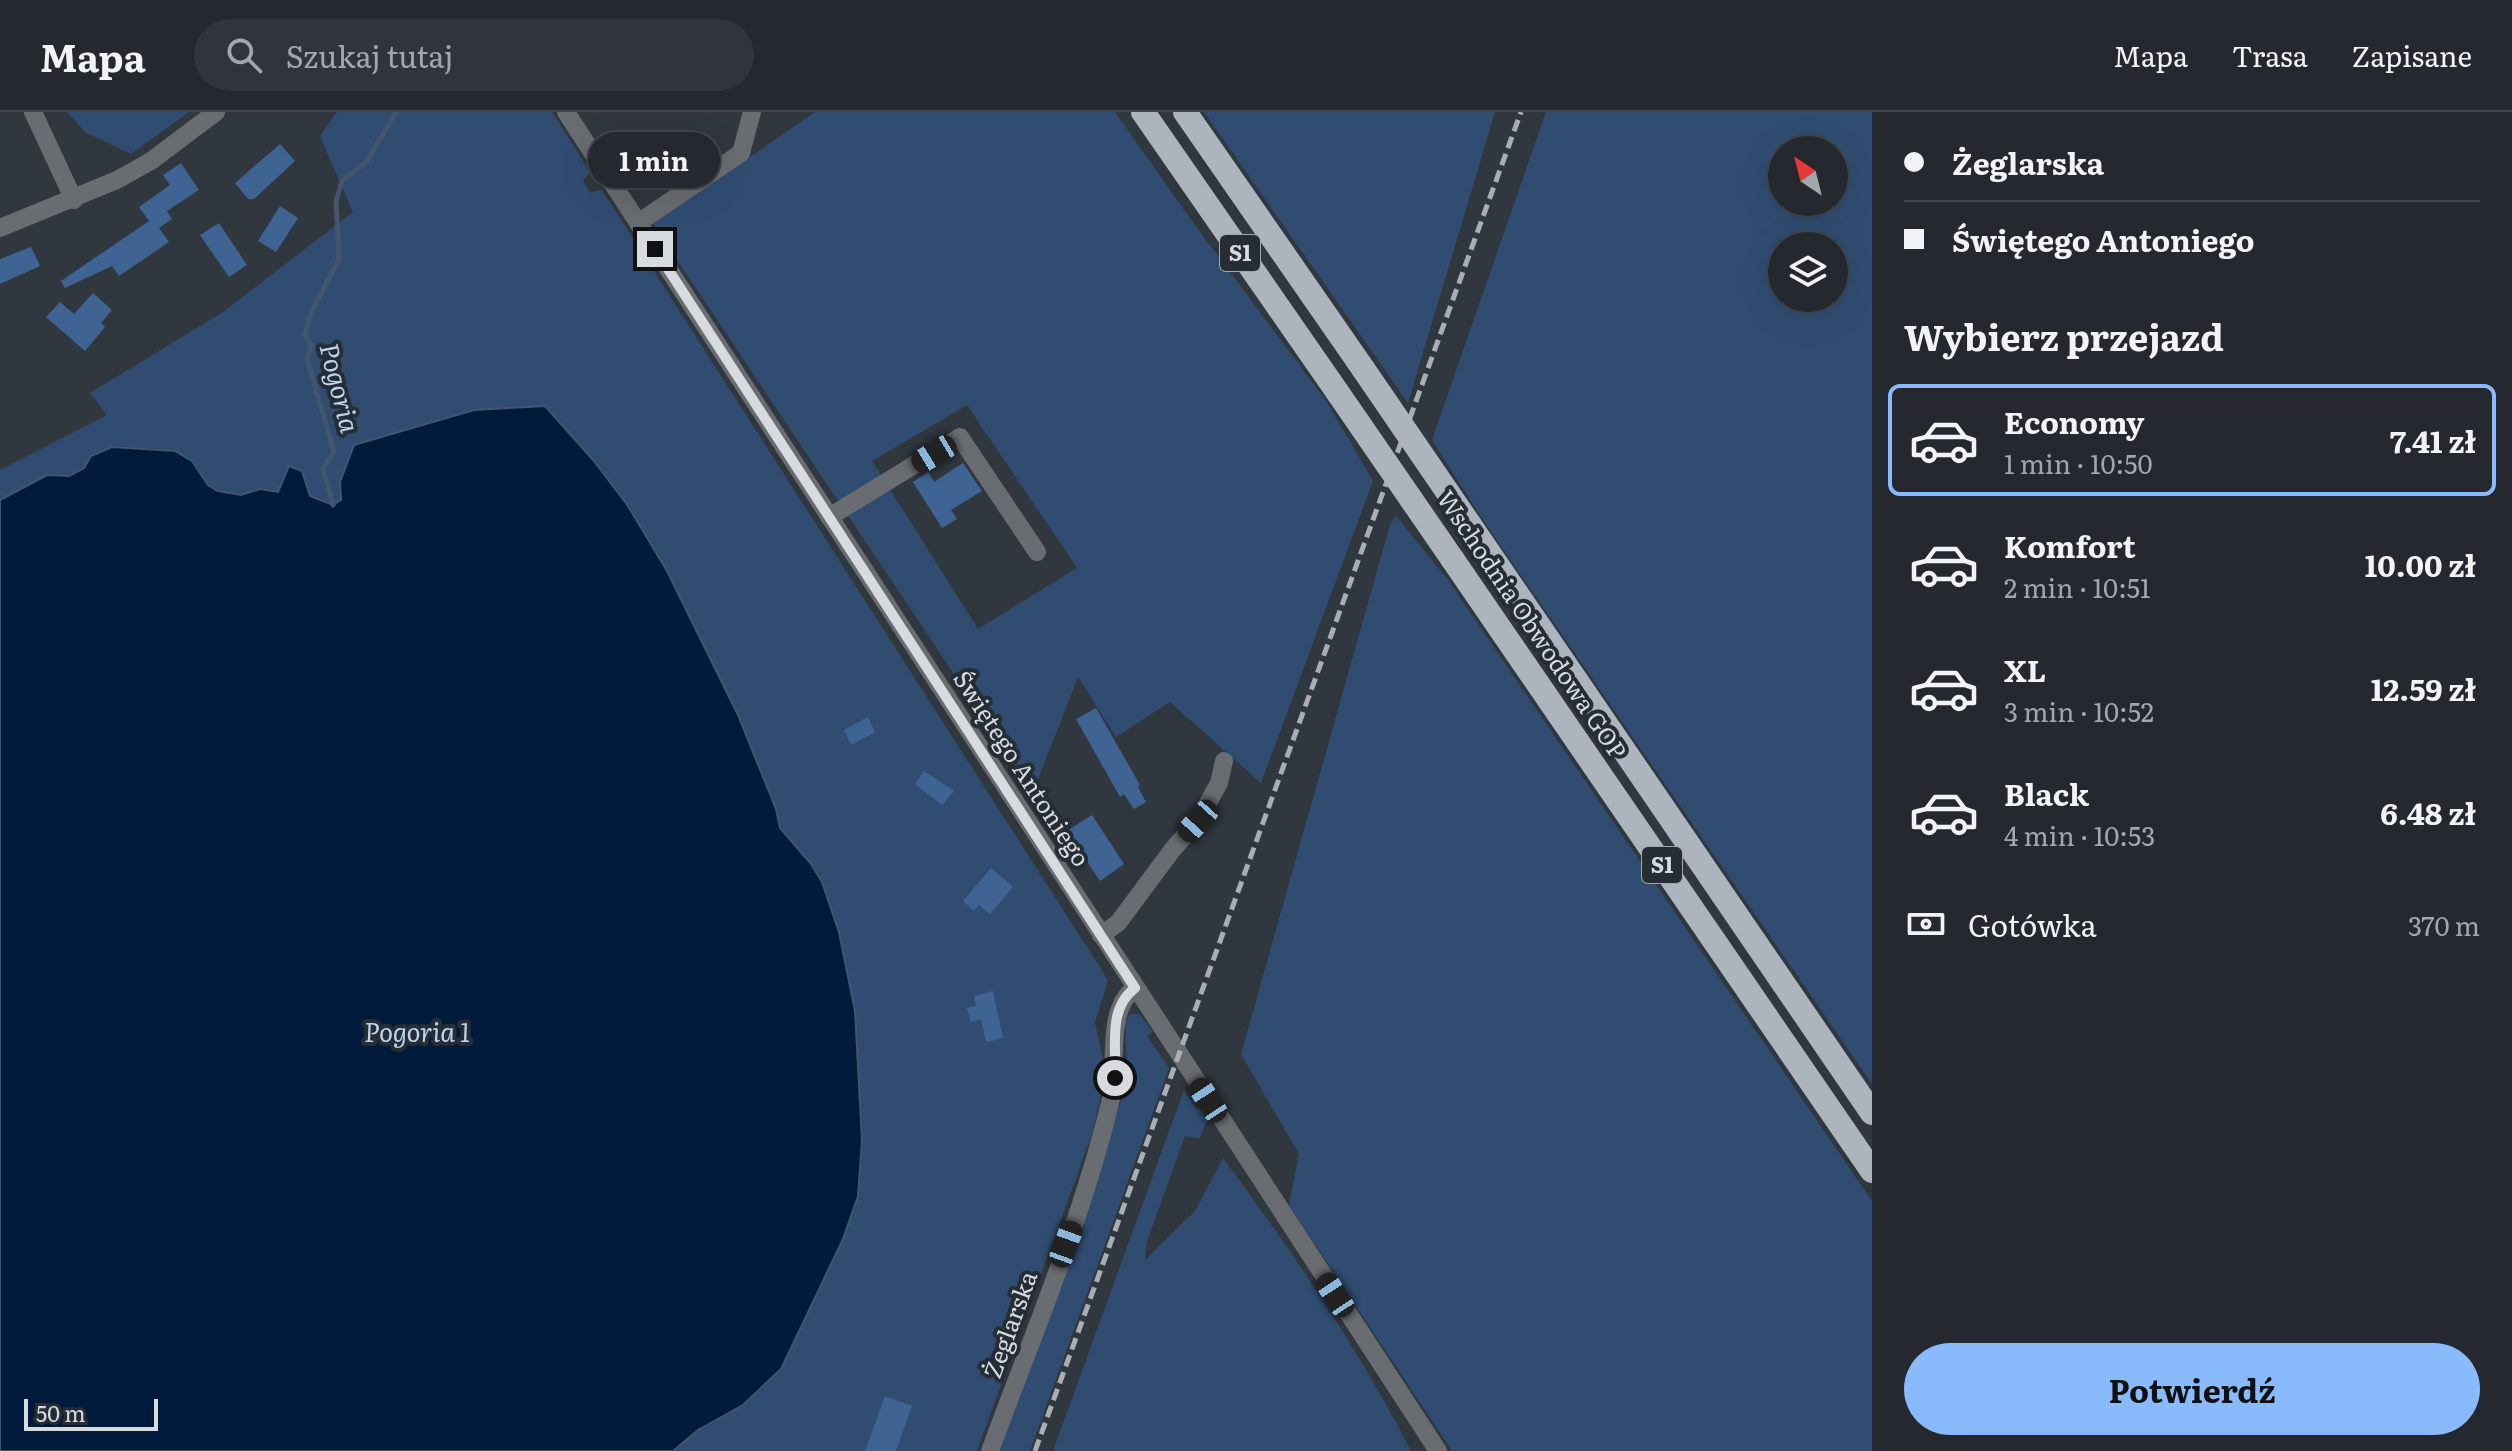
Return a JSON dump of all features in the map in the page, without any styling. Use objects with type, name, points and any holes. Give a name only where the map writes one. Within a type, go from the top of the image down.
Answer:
[{"type":"highway","name":"Wschodnia Obwodowa GOP","points":[[1143,112],[1872,1171]]},
{"type":"highway","name":"Wschodnia Obwodowa GOP","points":[[1185,112],[1872,1113]]},
{"type":"street","points":[[33,112],[74,200]]},
{"type":"street","points":[[0,228],[74,200],[151,161],[216,112]]},
{"type":"street","name":"Świętego Antoniego","points":[[566,112],[1438,1451]]},
{"type":"street","points":[[638,223],[741,153],[752,112]]},
{"type":"street","points":[[829,517],[960,437],[1037,552]]},
{"type":"street","points":[[1101,935],[1118,923],[1198,821],[1219,783],[1224,761]]},
{"type":"street","name":"Żeglarska","points":[[990,1451],[1076,1216],[1102,1133],[1115,1078],[1117,1014],[1122,999],[1135,988]]},
{"type":"shaded area","points":[[67,112],[189,112],[131,154],[85,132]]},
{"type":"shaded area","points":[[337,112],[552,112],[590,172],[583,181],[590,192],[602,190],[1108,980],[1095,1023],[1106,1072],[1093,1131],[977,1451],[673,1451],[698,1430],[743,1405],[781,1369],[843,1239],[858,1196],[862,1140],[855,1011],[839,932],[822,882],[780,828],[776,809],[738,715],[667,571],[628,506],[594,461],[545,406],[507,409],[340,482],[341,500],[333,505],[310,496],[302,471],[290,466],[279,492],[260,489],[241,495],[218,491],[208,485],[200,473],[164,449],[113,447],[69,476],[47,475],[0,500],[0,470],[107,415],[90,393],[223,312],[353,212],[320,136]]},
{"type":"shaded area","points":[[815,112],[1115,112],[1327,402],[1373,481],[1261,783],[1170,702],[1116,737],[1078,677],[1033,792],[653,224]],"holes":[[[967,405],[1077,568],[978,629],[872,461]]]},
{"type":"shaded area","points":[[1204,112],[1495,112],[1408,403]]},
{"type":"shaded area","points":[[1546,112],[1872,112],[1872,1084],[1487,526],[1432,440]]},
{"type":"shaded area","points":[[1396,516],[1448,580],[1872,1201],[1872,1451],[1452,1451],[1289,1205],[1299,1154],[1241,1054],[1390,525]]},
{"type":"shaded area","points":[[1130,1014],[1139,1014],[1153,1032],[1147,1036],[1169,1068],[1030,1451],[999,1451],[1121,1101],[1127,1067],[1125,1023]]},
{"type":"shaded area","points":[[1184,1090],[1196,1108],[1201,1105],[1207,1121],[1199,1139],[1185,1136],[1147,1241],[1145,1260],[1195,1211],[1223,1158],[1323,1301],[1411,1451],[1053,1451]]},
{"type":"water","name":"Pogoria 1","points":[[545,406],[594,461],[628,506],[667,571],[738,715],[776,809],[780,828],[822,882],[839,932],[855,1011],[862,1140],[858,1196],[843,1239],[781,1369],[743,1405],[698,1430],[673,1451],[0,1451],[0,500],[47,475],[69,476],[84,468],[91,456],[112,447],[175,451],[192,461],[208,485],[218,491],[241,495],[260,489],[278,492],[289,466],[302,471],[310,496],[333,505],[341,500],[340,482],[354,445],[474,410]]},
{"type":"building","points":[[280,144],[295,161],[254,199],[248,199],[235,183]]},
{"type":"building","points":[[181,163],[199,190],[167,211],[172,219],[159,228],[169,242],[119,276],[112,266],[65,288],[61,281],[149,221],[139,207],[170,185],[163,175]]},
{"type":"building","points":[[280,206],[298,218],[276,252],[258,241]]},
{"type":"building","points":[[219,223],[247,265],[229,277],[200,235]]},
{"type":"building","points":[[31,247],[40,266],[0,284],[0,259]]},
{"type":"building","points":[[93,293],[112,310],[101,323],[105,327],[85,351],[46,317],[60,302],[74,314]]},
{"type":"building","points":[[963,463],[982,491],[951,510],[957,519],[942,528],[913,482],[928,472],[934,482]]},
{"type":"building","points":[[1096,708],[1140,785],[1138,787],[1146,802],[1134,809],[1124,794],[1120,797],[1076,719]]},
{"type":"building","points":[[868,717],[875,732],[851,745],[844,730]]},
{"type":"building","points":[[924,771],[954,791],[942,805],[915,784]]},
{"type":"building","points":[[1092,815],[1124,864],[1100,881],[1067,831]]},
{"type":"building","points":[[991,868],[1013,887],[990,914],[979,905],[974,911],[963,901]]},
{"type":"building","points":[[993,991],[1003,1038],[986,1042],[981,1019],[971,1022],[967,1008],[976,1006],[974,996]]},
{"type":"building","points":[[885,1396],[912,1406],[896,1451],[865,1451]]},
{"type":"waterway","name":"Pogoria","points":[[333,505],[323,469],[334,452],[307,358],[312,346],[305,335],[311,312],[339,260],[336,201],[342,181],[367,161],[396,112]]},
{"type":"railway","points":[[1035,1451],[1521,112]]},
{"type":"route","points":[[655,249],[1135,988],[1122,999],[1115,1023],[1115,1078]]}]
